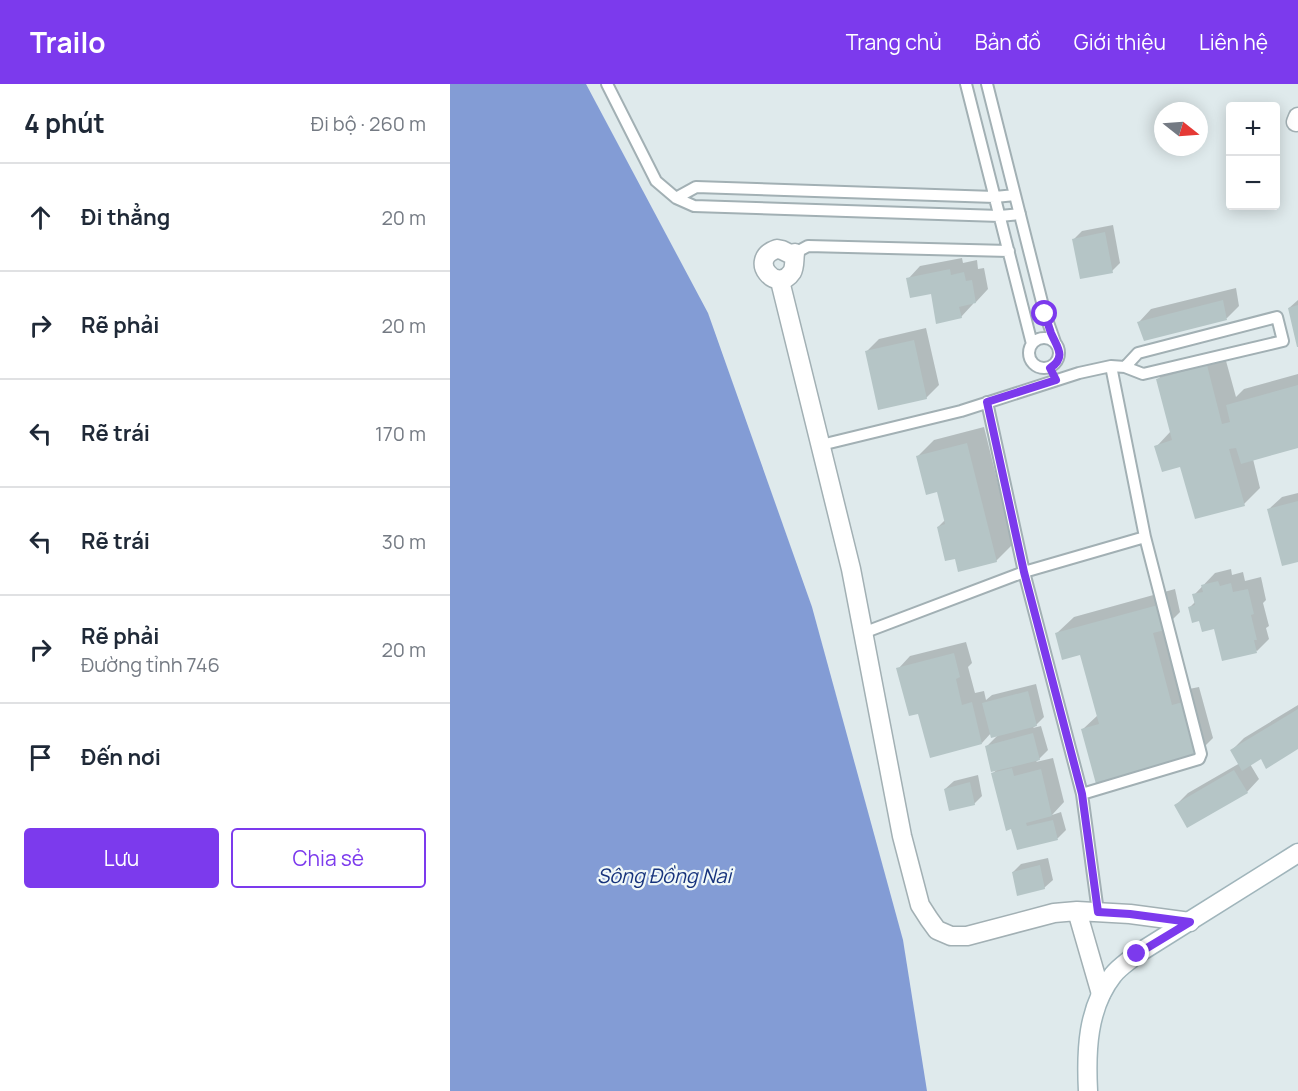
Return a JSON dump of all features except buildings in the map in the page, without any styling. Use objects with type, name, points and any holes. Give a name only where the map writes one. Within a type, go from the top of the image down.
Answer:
[{"type":"street","points":[[784,279],[774,279],[766,273],[765,258],[777,249],[790,254],[795,253],[791,273],[781,285],[851,569],[902,836],[920,906],[937,930],[951,936],[967,936],[1054,913],[1077,911],[1130,914],[1190,922]]},
{"type":"street","points":[[1088,1091],[1088,1040],[1101,994],[1113,974],[1137,954],[1298,853]]},
{"type":"street","points":[[1077,911],[1101,994]]},
{"type":"lane","points":[[608,84],[656,181],[676,198],[694,206],[1000,216],[1020,214]]},
{"type":"lane","points":[[966,84],[1032,344]]},
{"type":"lane","points":[[987,84],[1045,314],[1060,354],[1057,362],[1050,368],[1037,367],[1031,361],[1029,352],[1032,344],[1043,338],[1055,342]]},
{"type":"lane","points":[[676,198],[696,187],[995,197],[1015,195]]},
{"type":"lane","points":[[795,253],[808,246],[1009,251]]},
{"type":"lane","points":[[821,445],[961,411],[1079,373],[1111,366],[1125,367],[1143,374],[1283,340],[1277,318],[1138,353],[1125,367]]},
{"type":"lane","points":[[1082,794],[1198,759],[1201,754],[1145,537],[1111,366]]},
{"type":"lane","points":[[1050,368],[1056,380]]},
{"type":"lane","points":[[987,402],[1024,572],[1082,794],[1098,912]]},
{"type":"lane","points":[[863,633],[1024,572],[1145,537]]},
{"type":"water","name":"Sông Đồng Nai","points":[[450,84],[586,84],[708,313],[812,607],[903,940],[927,1091],[450,1091]]},
{"type":"route","points":[[1045,314],[1060,354],[1057,362],[1050,368],[1056,380],[987,402],[1024,572],[1082,794],[1098,912],[1190,922],[1137,954]]}]
